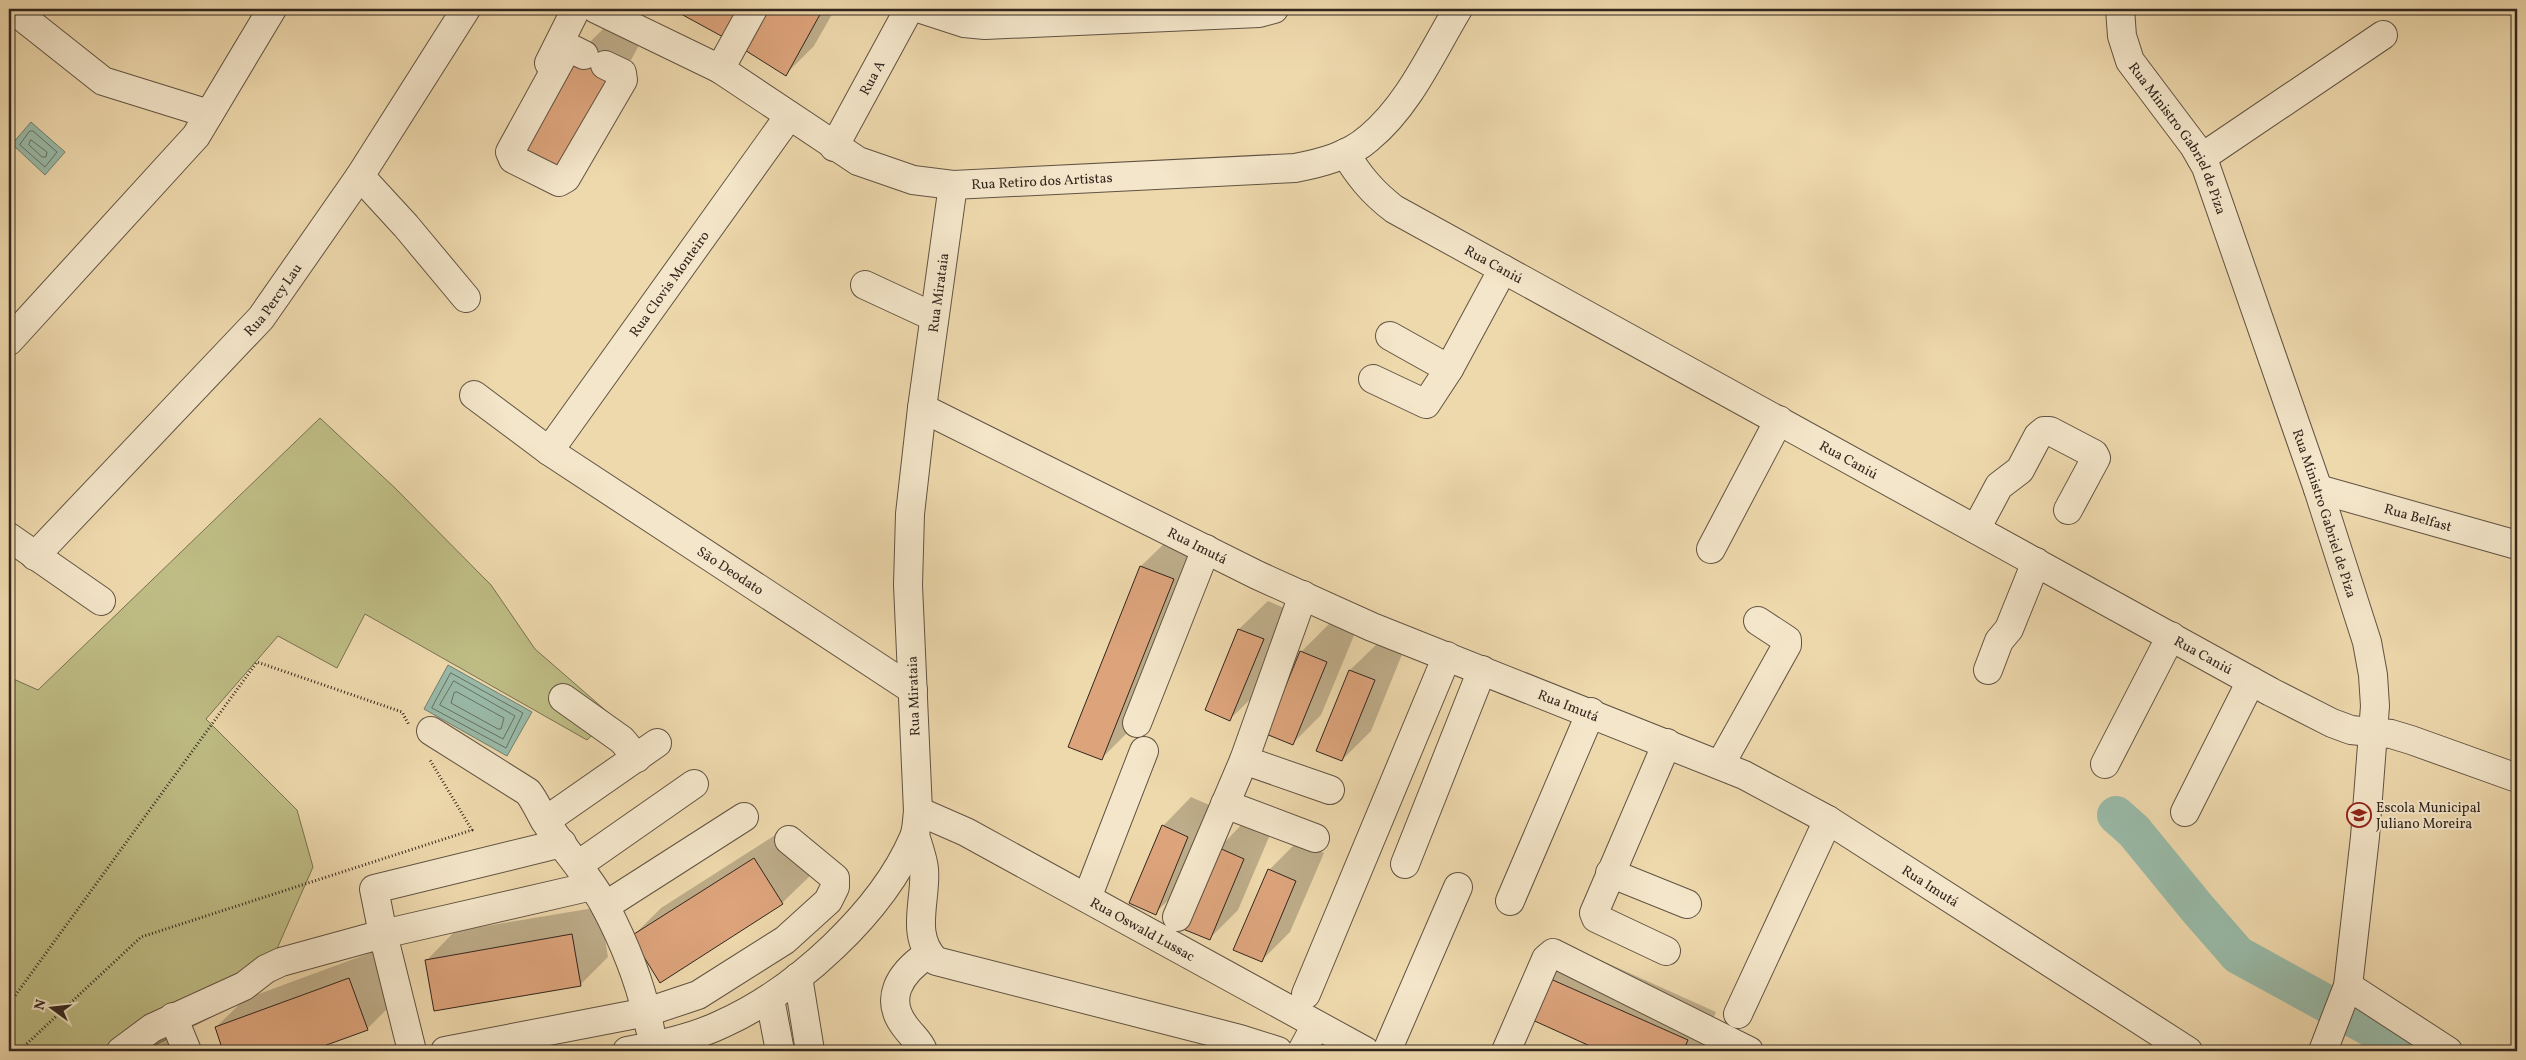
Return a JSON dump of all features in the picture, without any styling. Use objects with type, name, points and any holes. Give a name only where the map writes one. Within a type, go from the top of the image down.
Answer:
[{"type":"street","points":[[9,341],[196,136],[272,9]]},
{"type":"street","name":"Rua Percy Lau","points":[[35,556],[261,318],[360,176],[466,9]]},
{"type":"street","points":[[546,87],[542,81],[543,74],[576,9]]},
{"type":"street","name":"Rua Retiro dos Artistas","points":[[596,9],[720,68],[834,147],[858,161],[912,180],[953,185],[1296,168],[1320,163],[1345,154],[1368,139],[1388,120],[1404,98],[1458,9]]},
{"type":"street","points":[[720,68],[753,9]]},
{"type":"street","name":"Rua A","points":[[834,147],[909,9]]},
{"type":"street","points":[[921,9],[964,22],[985,25],[1259,13],[1274,9]]},
{"type":"street","name":"Rua Ministro Gabriel de Piza","points":[[2120,9],[2122,36],[2130,61],[2201,158],[2318,489],[2368,642],[2375,706],[2365,837],[2347,992],[2330,1045]]},
{"type":"street","points":[[21,16],[103,81],[209,114]]},
{"type":"street","points":[[2201,158],[2383,35]]},
{"type":"street","points":[[570,48],[622,73],[622,80],[566,178],[559,182],[510,156],[510,152],[546,87],[566,50],[570,48]]},
{"type":"street","name":"Rua Clovis Monteiro","points":[[549,451],[789,116]]},
{"type":"street","name":"Rua Caniú","points":[[1345,154],[1360,178],[1374,193],[1394,209],[2251,681],[2332,723],[2351,730],[2391,734],[2517,778]]},
{"type":"street","points":[[360,176],[466,298]]},
{"type":"street","name":"Rua Mirataia","points":[[628,1051],[654,1046],[721,1025],[770,999],[798,977],[871,906],[898,868],[916,823],[908,585],[910,514],[922,408],[953,185]]},
{"type":"street","points":[[1373,379],[1426,404],[1449,369],[1503,268]]},
{"type":"street","points":[[865,285],[934,317]]},
{"type":"street","points":[[1390,336],[1449,369]]},
{"type":"street","name":"São Deodato","points":[[474,395],[549,451],[913,690]]},
{"type":"street","name":"Rua Imutá","points":[[922,408],[1206,549],[1372,627],[1744,774],[1828,820],[2188,1051]]},
{"type":"street","points":[[1710,549],[1779,420]]},
{"type":"street","points":[[1976,529],[1999,486],[2020,470],[2038,436],[2044,431],[2050,431],[2094,454],[2096,458],[2068,510]]},
{"type":"street","name":"Rua Belfast","points":[[2318,489],[2517,545]]},
{"type":"street","points":[[9,537],[101,601]]},
{"type":"street","points":[[1137,723],[1206,549]]},
{"type":"street","points":[[1988,670],[1999,641],[2009,629],[2017,611],[2036,562]]},
{"type":"street","points":[[1177,917],[1244,760],[1302,595]]},
{"type":"street","points":[[1720,765],[1786,645],[1787,640],[1784,636],[1758,621]]},
{"type":"street","points":[[2105,764],[2171,636]]},
{"type":"street","points":[[1306,994],[1447,656]]},
{"type":"street","points":[[1405,864],[1482,670]]},
{"type":"street","points":[[2185,812],[2251,681]]},
{"type":"street","points":[[545,821],[647,751],[622,740],[563,698]]},
{"type":"street","points":[[1510,901],[1591,712]]},
{"type":"street","points":[[423,738],[528,792],[545,821],[592,886],[632,967],[647,1012],[654,1046]]},
{"type":"street","points":[[1666,950],[1596,918],[1594,913],[1667,743]]},
{"type":"street","points":[[1087,898],[1144,751]]},
{"type":"street","points":[[1244,760],[1330,790]]},
{"type":"street","points":[[592,886],[694,784]]},
{"type":"street","points":[[1225,804],[1314,838]]},
{"type":"street","points":[[121,1051],[152,1028],[244,986],[266,969],[281,962],[383,934],[592,886],[744,817]]},
{"type":"street","points":[[1738,1014],[1828,820]]},
{"type":"street","points":[[916,823],[924,869],[919,917],[928,954],[936,961],[1240,1039],[1278,1051]]},
{"type":"street","name":"Rua Oswald Lussac","points":[[916,823],[966,832],[1365,1051]]},
{"type":"street","points":[[446,1051],[647,1012],[698,995],[785,940],[828,901],[835,887],[835,878],[789,840]]},
{"type":"street","points":[[412,1051],[383,934],[374,889],[562,843]]},
{"type":"street","points":[[1610,872],[1687,904]]},
{"type":"street","points":[[1387,1051],[1458,886]]},
{"type":"street","points":[[1506,1051],[1546,959],[1553,953],[1719,1045],[1749,1051]]},
{"type":"street","points":[[923,1051],[921,1045],[906,1028],[896,1012],[895,995],[899,982],[912,965],[928,954]]},
{"type":"street","points":[[798,977],[810,1051]]},
{"type":"street","points":[[2347,992],[2448,1051]]},
{"type":"street","points":[[770,999],[780,1051]]},
{"type":"street","points":[[173,1017],[188,1051]]},
{"type":"street","points":[[1302,1051],[1316,1024]]},
{"type":"path","points":[[9,1004],[258,662],[402,712],[423,738],[472,830],[141,937],[19,1051]]},
{"type":"shaded area","points":[[320,418],[395,488],[491,585],[535,649],[612,716],[587,740],[365,614],[337,668],[278,636],[206,719],[297,810],[313,867],[257,994],[143,1051],[9,1051],[9,677],[38,690]]},
{"type":"water","points":[[31,122],[65,152],[45,175],[12,144]]},
{"type":"water","points":[[448,665],[532,712],[507,756],[424,709]]},
{"type":"building","points":[[684,9],[741,9],[725,38],[681,14]]},
{"type":"building","points":[[761,9],[823,9],[786,76],[740,47]]},
{"type":"building","points":[[575,55],[611,74],[560,172],[523,153]]},
{"type":"building","points":[[1140,566],[1174,579],[1102,760],[1068,747]]},
{"type":"building","points":[[1238,629],[1264,639],[1230,721],[1205,710]]},
{"type":"building","points":[[1300,651],[1327,662],[1293,745],[1266,734]]},
{"type":"building","points":[[1349,670],[1375,680],[1342,761],[1316,751]]},
{"type":"building","points":[[1162,825],[1188,837],[1156,915],[1129,903]]},
{"type":"building","points":[[1217,847],[1244,859],[1210,940],[1183,929]]},
{"type":"building","points":[[754,858],[783,904],[660,983],[631,936]]},
{"type":"building","points":[[1268,869],[1296,881],[1262,962],[1233,950]]},
{"type":"building","points":[[572,934],[581,986],[434,1011],[425,960]]},
{"type":"building","points":[[1546,977],[1688,1040],[1683,1051],[1601,1051],[1528,1018]]},
{"type":"building","points":[[349,978],[368,1030],[310,1051],[223,1051],[215,1027]]},
{"type":"waterway","points":[[2116,815],[2134,831],[2238,955],[2413,1051]]},
{"type":"place","name":"Escola Municipal Juliano Moreira","points":[[2359,815]]}]
